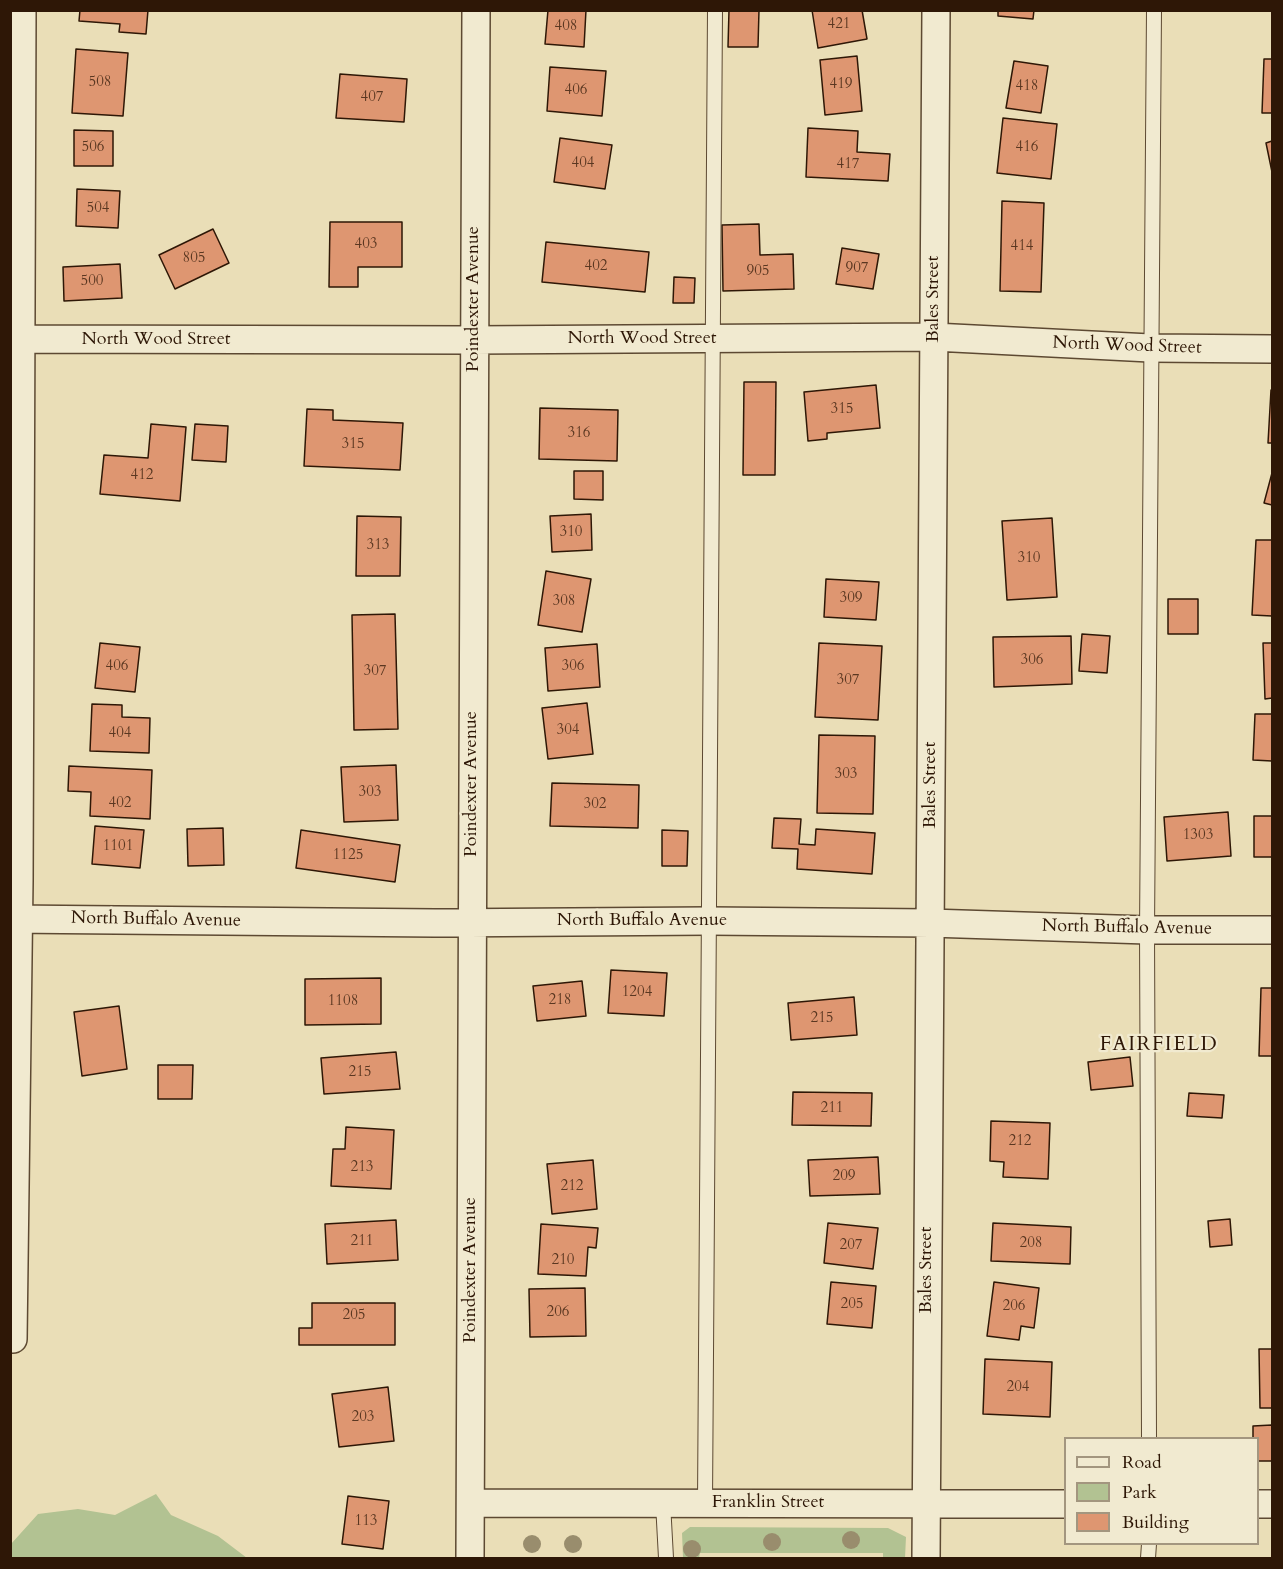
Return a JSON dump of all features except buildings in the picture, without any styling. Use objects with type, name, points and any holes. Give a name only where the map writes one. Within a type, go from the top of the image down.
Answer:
[{"type":"street","points":[[13,1339],[16,339],[22,10]]},
{"type":"street","name":"Poindexter Avenue","points":[[470,1558],[476,10]]},
{"type":"street","name":"Bales Street","points":[[926,1558],[936,10]]},
{"type":"street","name":"North Wood Street","points":[[16,339],[474,340],[934,337],[1150,348],[1272,349]]},
{"type":"street","name":"North Buffalo Avenue","points":[[14,919],[708,921],[930,923],[1147,930],[1272,930]]},
{"type":"street","name":"Franklin Street","points":[[471,1503],[1064,1504]]},
{"type":"lane","points":[[705,1502],[715,10]]},
{"type":"lane","points":[[1149,1437],[1147,930],[1154,10]]},
{"type":"lane","points":[[663,1503],[666,1558]]},
{"type":"green space","points":[[156,1494],[171,1515],[218,1536],[247,1558],[11,1558],[11,1544],[38,1514],[78,1509],[115,1515]]},
{"type":"green space","points":[[690,1527],[888,1528],[906,1537],[905,1558],[883,1558],[883,1553],[700,1553],[699,1558],[683,1558],[682,1533]]},
{"type":"district","name":"FAIRFIELD","points":[[1159,1045]]}]
